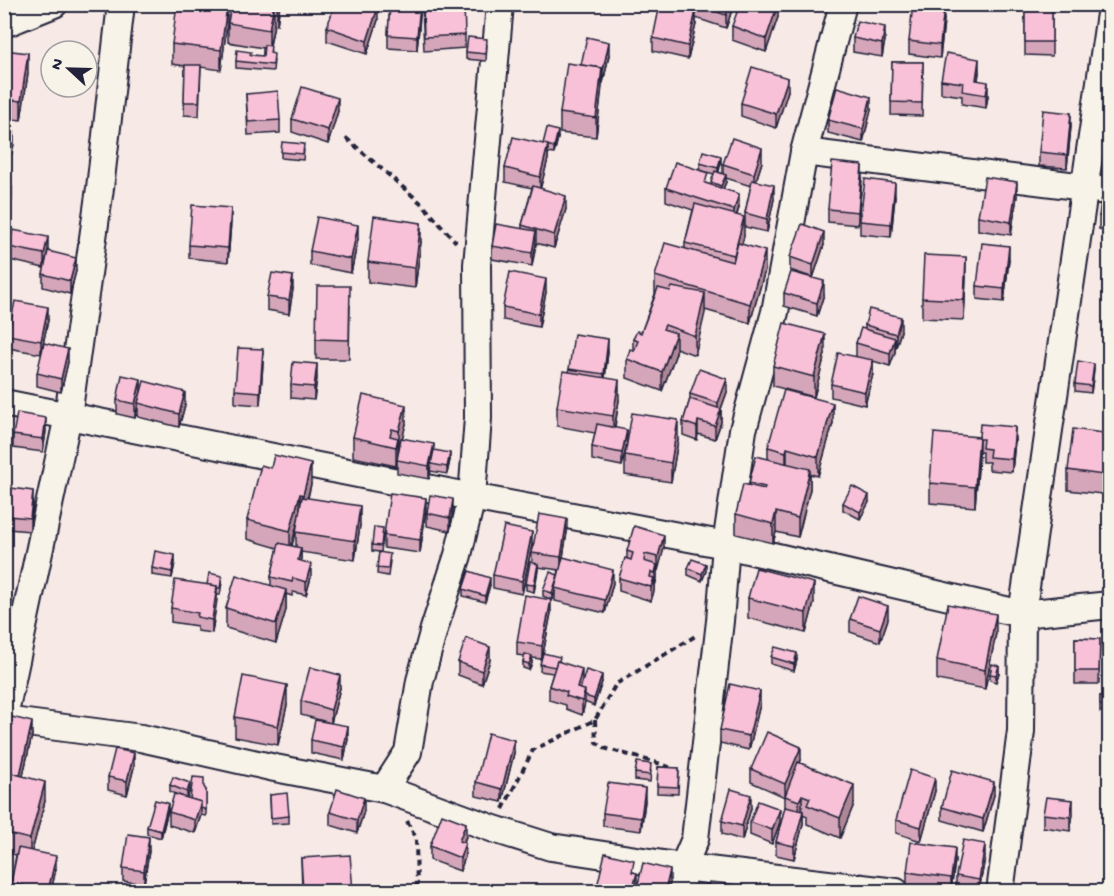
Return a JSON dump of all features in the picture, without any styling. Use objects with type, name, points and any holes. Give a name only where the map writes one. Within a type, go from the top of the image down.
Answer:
[{"type":"street","points":[[4,24],[54,4]]},
{"type":"street","points":[[121,4],[100,188],[68,416],[4,718],[141,738],[275,768],[384,789],[551,847],[682,879],[896,891]]},
{"type":"street","points":[[384,789],[408,752],[420,681],[458,555],[472,497],[478,418],[477,265],[500,4]]},
{"type":"street","points":[[682,879],[695,839],[720,621],[726,545],[743,430],[775,312],[804,152],[843,4]]},
{"type":"street","points":[[1000,891],[1021,731],[1022,614],[1097,190],[1110,14]]},
{"type":"street","points":[[804,152],[1097,190]]},
{"type":"street","points":[[4,403],[472,497],[726,545],[1022,614],[1110,605]]},
{"type":"path","points":[[346,138],[421,203],[477,265]]},
{"type":"path","points":[[702,780],[661,764],[604,748],[596,742],[595,720],[616,684],[720,621]]},
{"type":"path","points":[[494,829],[533,750],[595,720]]},
{"type":"path","points":[[404,816],[416,838],[417,891]]},
{"type":"building","points":[[177,4],[227,6],[221,50],[172,44]]},
{"type":"building","points":[[227,4],[274,4],[269,30],[228,23],[231,5]]},
{"type":"building","points":[[335,4],[370,4],[378,7],[367,41],[327,27]]},
{"type":"building","points":[[390,4],[420,4],[417,37],[388,35]]},
{"type":"building","points":[[423,4],[464,4],[465,35],[424,37]]},
{"type":"building","points":[[660,4],[696,11],[688,46],[653,38]]},
{"type":"building","points":[[694,4],[729,4],[726,15]]},
{"type":"building","points":[[740,4],[778,4],[766,39],[732,26]]},
{"type":"building","points":[[913,4],[944,6],[940,45],[909,41]]},
{"type":"building","points":[[1025,4],[1052,4],[1052,42],[1025,42]]},
{"type":"building","points":[[857,21],[885,27],[882,44],[853,38]]},
{"type":"building","points":[[468,37],[487,39],[486,54],[466,52]]},
{"type":"building","points":[[587,37],[609,42],[603,70],[581,65]]},
{"type":"building","points":[[264,45],[271,46],[270,53],[274,54],[273,65],[236,61],[237,50],[251,52],[250,55],[263,56]]},
{"type":"building","points":[[4,50],[28,53],[21,101],[4,99]]},
{"type":"building","points":[[946,53],[979,59],[976,80],[988,82],[986,95],[962,91],[963,83],[941,80]]},
{"type":"building","points":[[892,62],[923,62],[922,103],[891,102]]},
{"type":"building","points":[[567,63],[602,68],[596,118],[560,113]]},
{"type":"building","points":[[185,65],[201,65],[199,102],[184,102]]},
{"type":"building","points":[[752,67],[788,78],[776,114],[741,103]]},
{"type":"building","points":[[302,87],[338,98],[328,130],[292,119]]},
{"type":"building","points":[[837,87],[871,97],[863,129],[828,120]]},
{"type":"building","points":[[278,91],[280,120],[248,122],[246,94]]},
{"type":"building","points":[[1043,110],[1071,113],[1067,155],[1039,152]]},
{"type":"building","points":[[547,128],[558,131],[554,147],[543,144]]},
{"type":"building","points":[[4,129],[14,132],[4,167]]},
{"type":"building","points":[[513,137],[548,145],[540,177],[505,168]]},
{"type":"building","points":[[732,138],[762,148],[754,174],[723,164]]},
{"type":"building","points":[[282,142],[304,144],[303,154],[281,152]]},
{"type":"building","points":[[703,151],[721,156],[718,168],[700,163]]},
{"type":"building","points":[[675,162],[708,173],[705,183],[739,194],[734,210],[666,188]]},
{"type":"building","points":[[832,162],[862,165],[858,212],[828,209]]},
{"type":"building","points":[[715,171],[726,175],[721,186],[711,182]]},
{"type":"building","points":[[985,177],[1017,182],[1011,222],[978,216]]},
{"type":"building","points":[[865,179],[895,183],[891,224],[860,221]]},
{"type":"building","points":[[752,180],[774,185],[767,219],[745,213]]},
{"type":"building","points":[[4,185],[12,187],[4,220]]},
{"type":"building","points":[[533,186],[566,196],[554,235],[522,225]]},
{"type":"building","points":[[1101,200],[1110,201],[1110,217],[1099,216]]},
{"type":"building","points":[[695,204],[744,217],[734,255],[685,243]]},
{"type":"building","points":[[192,205],[231,208],[228,248],[189,245]]},
{"type":"building","points":[[374,216],[421,223],[415,268],[368,262]]},
{"type":"building","points":[[317,217],[358,225],[351,259],[310,251]]},
{"type":"building","points":[[496,224],[536,231],[532,253],[492,246]]},
{"type":"building","points":[[802,224],[824,232],[813,265],[790,257]]},
{"type":"building","points":[[13,230],[48,237],[44,254],[9,247]]},
{"type":"building","points":[[665,243],[733,262],[738,243],[765,251],[750,304],[655,276]]},
{"type":"building","points":[[982,243],[1009,246],[1004,289],[977,286]]},
{"type":"building","points":[[48,251],[76,258],[70,281],[43,274]]},
{"type":"building","points":[[924,255],[966,257],[964,300],[922,298]]},
{"type":"building","points":[[510,272],[546,279],[539,314],[503,307]]},
{"type":"building","points":[[791,272],[824,281],[817,303],[784,293]]},
{"type":"building","points":[[272,273],[293,276],[289,300],[267,297]]},
{"type":"building","points":[[317,286],[350,286],[349,340],[316,339]]},
{"type":"building","points":[[672,287],[705,293],[695,336],[665,325],[663,329],[676,333],[662,372],[627,359],[630,349],[634,351],[638,341],[633,339],[637,331],[641,333],[658,288],[670,291]]},
{"type":"building","points":[[15,301],[48,307],[41,341],[8,335]]},
{"type":"building","points":[[869,309],[901,317],[896,334],[865,325]]},
{"type":"building","points":[[784,323],[825,334],[814,377],[773,366]]},
{"type":"building","points":[[861,328],[895,338],[890,353],[856,343]]},
{"type":"building","points":[[574,334],[608,339],[604,374],[569,369]]},
{"type":"building","points":[[1108,336],[1110,336],[1110,375],[1103,374]]},
{"type":"building","points":[[44,343],[68,349],[61,379],[37,373]]},
{"type":"building","points":[[238,348],[263,349],[260,392],[235,390]]},
{"type":"building","points":[[838,353],[873,360],[865,392],[831,384]]},
{"type":"building","points":[[1078,361],[1094,364],[1091,386],[1075,384]]},
{"type":"building","points":[[293,362],[317,364],[314,387],[291,385]]},
{"type":"building","points":[[699,369],[727,379],[718,403],[690,394]]},
{"type":"building","points":[[563,371],[619,380],[613,416],[557,407]]},
{"type":"building","points":[[122,375],[141,379],[135,404],[117,400]]},
{"type":"building","points":[[144,381],[185,392],[179,414],[138,403]]},
{"type":"building","points":[[784,390],[833,403],[818,457],[787,448],[786,452],[768,447]]},
{"type":"building","points":[[363,395],[406,405],[399,431],[392,429],[390,436],[398,438],[396,447],[353,437]]},
{"type":"building","points":[[690,399],[721,409],[715,426],[698,421],[697,427],[683,422]]},
{"type":"building","points":[[17,413],[46,418],[43,439],[13,435]]},
{"type":"building","points":[[632,413],[678,420],[671,463],[625,455]]},
{"type":"building","points":[[597,424],[627,430],[622,453],[592,447]]},
{"type":"building","points":[[980,424],[1015,427],[1012,459],[989,457],[990,449],[982,448],[983,439],[979,439]]},
{"type":"building","points":[[1073,429],[1110,434],[1110,476],[1068,470]]},
{"type":"building","points":[[934,433],[979,437],[975,487],[930,483]]},
{"type":"building","points":[[401,438],[434,444],[429,466],[397,460]]},
{"type":"building","points":[[434,450],[450,453],[447,467],[431,464]]},
{"type":"building","points":[[274,455],[311,464],[290,531],[247,520],[261,465],[271,468]]},
{"type":"building","points":[[756,456],[810,469],[798,518],[776,512],[773,524],[736,514],[743,484],[764,489],[765,487],[749,483]]},
{"type":"building","points":[[852,486],[869,495],[860,512],[843,503]]},
{"type":"building","points":[[11,488],[33,491],[30,518],[8,516]]},
{"type":"building","points":[[390,493],[426,498],[420,540],[384,535]]},
{"type":"building","points":[[430,495],[453,499],[450,518],[427,513]]},
{"type":"building","points":[[302,497],[360,506],[355,541],[296,532]]},
{"type":"building","points":[[539,514],[567,519],[561,557],[532,553]]},
{"type":"building","points":[[504,526],[532,532],[522,581],[493,575]]},
{"type":"building","points":[[634,526],[664,535],[658,557],[645,554],[644,561],[657,565],[655,573],[651,572],[650,577],[654,578],[651,587],[619,578],[625,558],[631,560],[633,553],[627,551]]},
{"type":"building","points":[[374,527],[383,528],[381,546],[372,545]]},
{"type":"building","points":[[279,543],[301,548],[298,560],[311,564],[306,582],[293,578],[292,582],[271,577]]},
{"type":"building","points":[[155,551],[175,555],[172,572],[152,568]]},
{"type":"building","points":[[379,552],[390,554],[388,569],[377,568]]},
{"type":"building","points":[[563,557],[613,570],[605,600],[555,588]]},
{"type":"building","points":[[692,559],[706,564],[702,574],[688,568]]},
{"type":"building","points":[[530,562],[538,564],[534,585],[526,584]]},
{"type":"building","points":[[756,568],[814,583],[806,613],[748,598]]},
{"type":"building","points":[[469,571],[490,578],[485,596],[463,589]]},
{"type":"building","points":[[550,572],[558,575],[552,593],[543,590]]},
{"type":"building","points":[[209,573],[222,576],[220,588],[207,585]]},
{"type":"building","points":[[236,575],[286,590],[276,624],[226,608]]},
{"type":"building","points":[[175,580],[217,586],[212,620],[197,617],[198,613],[171,608]]},
{"type":"building","points":[[525,595],[551,600],[542,646],[517,642]]},
{"type":"building","points":[[858,596],[888,606],[880,629],[850,619]]},
{"type":"building","points":[[948,604],[996,614],[985,670],[937,660]]},
{"type":"building","points":[[466,638],[490,647],[482,671],[458,662]]},
{"type":"building","points":[[1075,638],[1100,639],[1099,671],[1075,671]]},
{"type":"building","points":[[775,647],[797,653],[794,664],[771,657]]},
{"type":"building","points":[[543,653],[560,657],[555,667],[540,664]]},
{"type":"building","points":[[525,654],[532,656],[529,664],[523,662]]},
{"type":"building","points":[[557,661],[582,669],[577,688],[585,690],[582,701],[566,696],[567,692],[549,686]]},
{"type":"building","points":[[992,664],[999,666],[996,675],[990,674]]},
{"type":"building","points":[[310,667],[340,675],[331,710],[301,701]]},
{"type":"building","points":[[586,670],[602,675],[594,699],[585,696],[585,690],[580,689]]},
{"type":"building","points":[[243,676],[287,685],[278,726],[235,717]]},
{"type":"building","points":[[730,684],[760,691],[749,736],[720,730]]},
{"type":"building","points":[[1110,695],[1110,705],[1100,705],[1100,696]]},
{"type":"building","points":[[12,717],[32,722],[20,775],[4,771],[4,750]]},
{"type":"building","points":[[315,720],[348,726],[344,747],[311,740]]},
{"type":"building","points":[[767,732],[801,747],[785,784],[751,769]]},
{"type":"building","points":[[488,733],[514,740],[502,789],[476,782]]},
{"type":"building","points":[[115,749],[134,753],[127,781],[108,777]]},
{"type":"building","points":[[637,762],[651,764],[650,775],[635,773]]},
{"type":"building","points":[[798,762],[854,785],[840,818],[807,805],[810,798],[802,795],[799,801],[785,796]]},
{"type":"building","points":[[658,767],[679,768],[678,787],[657,786]]},
{"type":"building","points":[[910,770],[935,778],[921,827],[896,820]]},
{"type":"building","points":[[952,770],[994,782],[983,819],[942,807]]},
{"type":"building","points":[[4,771],[45,782],[30,839],[4,833],[4,798],[7,788],[4,788]]},
{"type":"building","points":[[173,777],[190,783],[187,792],[170,785]]},
{"type":"building","points":[[193,777],[204,778],[206,810],[201,808],[201,802],[190,799]]},
{"type":"building","points":[[608,783],[645,788],[641,818],[603,813]]},
{"type":"building","points":[[337,789],[364,798],[357,820],[330,812]]},
{"type":"building","points":[[731,789],[751,795],[742,826],[722,821]]},
{"type":"building","points":[[287,793],[289,816],[271,818],[270,795]]},
{"type":"building","points":[[174,794],[201,802],[195,820],[169,812]]},
{"type":"building","points":[[1046,797],[1073,800],[1070,817],[1043,814]]},
{"type":"building","points":[[155,800],[168,803],[161,831],[147,827]]},
{"type":"building","points":[[758,801],[780,809],[772,830],[750,822]]},
{"type":"building","points":[[785,807],[803,811],[794,846],[776,842]]},
{"type":"building","points":[[442,814],[466,823],[459,841],[465,843],[460,858],[430,846]]},
{"type":"building","points":[[128,834],[149,837],[144,871],[123,868]]},
{"type":"building","points":[[963,840],[985,844],[979,880],[956,876]]},
{"type":"building","points":[[911,842],[955,848],[951,878],[907,872]]},
{"type":"building","points":[[18,848],[56,856],[48,891],[11,883]]},
{"type":"building","points":[[605,853],[634,860],[632,872],[637,873],[632,891],[596,891]]},
{"type":"building","points":[[350,855],[353,891],[303,891],[301,858]]},
{"type":"building","points":[[643,863],[670,870],[665,891],[637,888]]},
{"type":"building","points":[[709,882],[748,886],[748,891],[707,891]]}]
